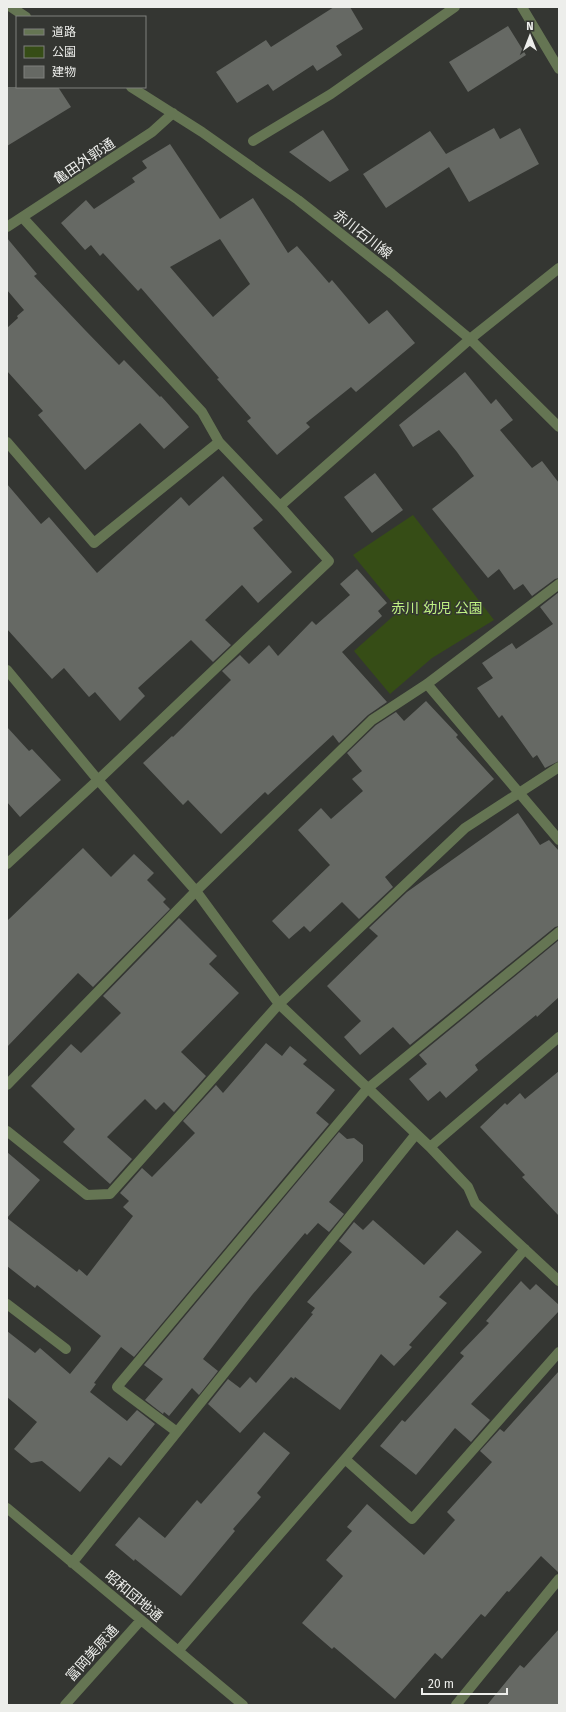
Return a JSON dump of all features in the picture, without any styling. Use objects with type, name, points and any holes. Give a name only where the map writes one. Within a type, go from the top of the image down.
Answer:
[{"type":"street","points":[[11,7],[24,16]]},
{"type":"street","points":[[253,141],[331,94],[455,7]]},
{"type":"street","points":[[522,7],[559,69]]},
{"type":"street","name":"赤川石川線","points":[[133,88],[202,132],[298,200],[392,274],[470,339],[559,427]]},
{"type":"street","name":"亀田外郭通","points":[[7,227],[23,218],[152,132],[173,113]]},
{"type":"street","points":[[7,864],[329,561],[280,506],[219,442],[202,412],[23,218]]},
{"type":"street","points":[[280,506],[470,339],[559,268]]},
{"type":"street","points":[[7,442],[94,543],[219,442]]},
{"type":"street","points":[[7,1085],[196,891],[372,720],[427,684],[559,584]]},
{"type":"street","points":[[7,670],[98,780],[196,891],[279,1004],[416,1134],[468,1187],[475,1203],[559,1281]]},
{"type":"street","points":[[427,684],[559,840]]},
{"type":"street","points":[[7,1131],[88,1195],[110,1194],[279,1004],[465,828],[559,767]]},
{"type":"street","points":[[178,1432],[118,1387],[367,1089],[559,932]]},
{"type":"street","points":[[430,1148],[559,1037]]},
{"type":"street","points":[[72,1563],[416,1134]]},
{"type":"street","points":[[178,1650],[345,1459],[525,1249]]},
{"type":"street","points":[[7,1304],[66,1349]]},
{"type":"street","points":[[345,1459],[412,1519],[559,1352]]},
{"type":"street","name":"昭和団地通","points":[[7,1508],[178,1650],[237,1703]]},
{"type":"street","points":[[456,1705],[559,1579]]},
{"type":"street","name":"富岡美原通","points":[[65,1705],[141,1620]]},
{"type":"green space","name":"赤川 幼児 公園","points":[[413,515],[494,620],[432,658],[390,694],[354,651],[399,611],[353,555]]},
{"type":"building","points":[[334,7],[350,7],[363,29],[336,46],[342,55],[317,71],[313,65],[273,91],[268,84],[237,103],[216,72],[266,40],[271,47]]},
{"type":"building","points":[[508,26],[526,55],[468,92],[449,62]]},
{"type":"building","points":[[7,87],[59,88],[71,107],[7,146]]},
{"type":"building","points":[[494,128],[500,139],[520,128],[539,164],[469,202],[449,167],[386,208],[363,174],[430,131],[446,154]]},
{"type":"building","points":[[323,130],[349,170],[330,182],[289,152]]},
{"type":"building","points":[[170,144],[220,219],[253,198],[288,253],[297,246],[329,283],[332,280],[369,324],[387,310],[415,343],[356,392],[351,387],[306,423],[310,427],[277,455],[247,421],[251,418],[217,379],[219,378],[141,288],[138,291],[103,253],[100,256],[91,245],[85,250],[61,223],[86,200],[94,209],[135,182],[132,178],[147,168],[142,161]],"holes":[[[220,239],[250,284],[213,317],[170,267]]]},
{"type":"building","points":[[7,238],[37,274],[34,276],[85,330],[119,365],[124,360],[160,397],[161,396],[189,427],[164,449],[140,423],[85,470],[38,415],[43,411],[7,371],[7,328],[24,310],[7,290]]},
{"type":"building","points":[[465,372],[491,404],[496,399],[513,420],[500,430],[532,468],[542,461],[559,483],[559,578],[555,579],[532,596],[523,584],[514,590],[499,569],[488,578],[432,509],[474,476],[457,452],[439,430],[413,447],[399,425]]},
{"type":"building","points":[[375,473],[403,510],[372,533],[344,497]]},
{"type":"building","points":[[223,476],[263,520],[253,528],[292,572],[258,603],[242,585],[205,620],[231,645],[213,662],[191,640],[138,688],[145,696],[120,721],[95,692],[89,697],[64,668],[52,679],[7,629],[7,484],[41,524],[49,517],[97,573],[181,497],[189,506]]},
{"type":"building","points":[[357,569],[387,603],[378,611],[382,616],[342,652],[387,702],[368,715],[339,743],[333,735],[268,795],[265,792],[221,834],[188,800],[183,805],[143,763],[172,736],[173,737],[231,680],[222,671],[240,655],[249,664],[269,645],[278,656],[312,621],[316,625],[350,595],[340,584]]},
{"type":"building","points":[[559,592],[559,761],[545,768],[537,755],[533,758],[502,715],[499,718],[477,688],[493,678],[482,663],[512,643],[516,649],[553,624],[540,607]]},
{"type":"building","points":[[426,701],[458,735],[456,737],[494,779],[385,877],[393,887],[359,919],[342,902],[310,932],[304,926],[289,939],[272,921],[330,865],[298,830],[321,808],[331,819],[363,791],[352,779],[362,771],[347,753],[376,725],[396,712],[404,721]]},
{"type":"building","points":[[7,727],[29,751],[32,749],[61,780],[20,817],[7,802]]},
{"type":"building","points":[[518,813],[540,845],[549,840],[559,851],[559,926],[555,927],[410,1045],[393,1027],[360,1055],[344,1037],[361,1021],[327,986],[378,936],[369,928],[407,892]]},
{"type":"building","points":[[83,848],[111,877],[134,854],[154,873],[147,880],[166,899],[163,902],[170,909],[93,987],[78,973],[7,1047],[7,921]]},
{"type":"building","points":[[179,918],[217,956],[209,964],[239,993],[181,1052],[206,1076],[174,1112],[164,1102],[156,1110],[145,1099],[107,1137],[132,1159],[110,1184],[63,1142],[75,1129],[31,1086],[71,1044],[81,1053],[121,1013],[103,996]]},
{"type":"building","points":[[559,940],[559,997],[537,1017],[536,1015],[475,1065],[478,1070],[446,1098],[440,1091],[428,1101],[409,1079],[427,1064],[419,1055]]},
{"type":"building","points":[[266,1043],[282,1056],[290,1046],[307,1060],[303,1064],[335,1090],[316,1113],[329,1124],[134,1357],[121,1347],[94,1383],[96,1384],[90,1392],[127,1421],[137,1410],[155,1424],[121,1466],[109,1457],[80,1492],[42,1461],[31,1463],[14,1449],[37,1422],[7,1397],[7,1331],[35,1353],[40,1348],[70,1374],[101,1336],[37,1285],[35,1288],[7,1266],[7,1218],[77,1272],[79,1269],[87,1276],[133,1216],[123,1207],[129,1201],[120,1193],[142,1168],[152,1177],[195,1133],[183,1121],[216,1085],[223,1093]]},
{"type":"building","points":[[559,1071],[559,1216],[522,1177],[525,1175],[480,1127],[505,1103],[507,1105],[520,1093],[525,1099]]},
{"type":"building","points":[[339,1132],[347,1139],[354,1138],[363,1145],[363,1161],[329,1202],[344,1214],[329,1232],[318,1223],[307,1235],[305,1233],[252,1295],[203,1359],[218,1371],[199,1395],[192,1388],[169,1416],[164,1412],[163,1414],[145,1400],[163,1379],[144,1365]]},
{"type":"building","points":[[7,1152],[40,1180],[7,1218]]},
{"type":"building","points":[[373,1220],[424,1265],[457,1230],[482,1252],[439,1297],[447,1303],[409,1345],[412,1347],[394,1366],[381,1354],[340,1410],[295,1377],[294,1379],[291,1377],[240,1433],[208,1404],[228,1379],[240,1388],[250,1377],[256,1383],[313,1314],[311,1313],[315,1308],[307,1302],[352,1252],[339,1241],[354,1222],[363,1230]]},
{"type":"building","points":[[521,1281],[530,1290],[536,1284],[559,1305],[559,1311],[471,1404],[490,1420],[471,1442],[455,1428],[416,1475],[380,1446],[402,1420],[405,1422],[464,1356],[460,1353],[489,1323],[486,1321]]},
{"type":"building","points":[[559,1371],[559,1573],[541,1556],[509,1592],[507,1591],[485,1617],[481,1614],[442,1659],[435,1653],[395,1699],[334,1647],[332,1649],[302,1623],[343,1576],[326,1560],[352,1531],[347,1527],[367,1504],[424,1555],[455,1520],[447,1512],[492,1462],[480,1451],[500,1429],[504,1432]]},
{"type":"building","points":[[264,1432],[290,1453],[257,1493],[261,1497],[233,1529],[235,1531],[181,1596],[115,1545],[139,1517],[165,1538],[197,1500],[201,1504]]},
{"type":"building","points":[[559,1629],[559,1705],[487,1705],[520,1665],[524,1668]]}]
